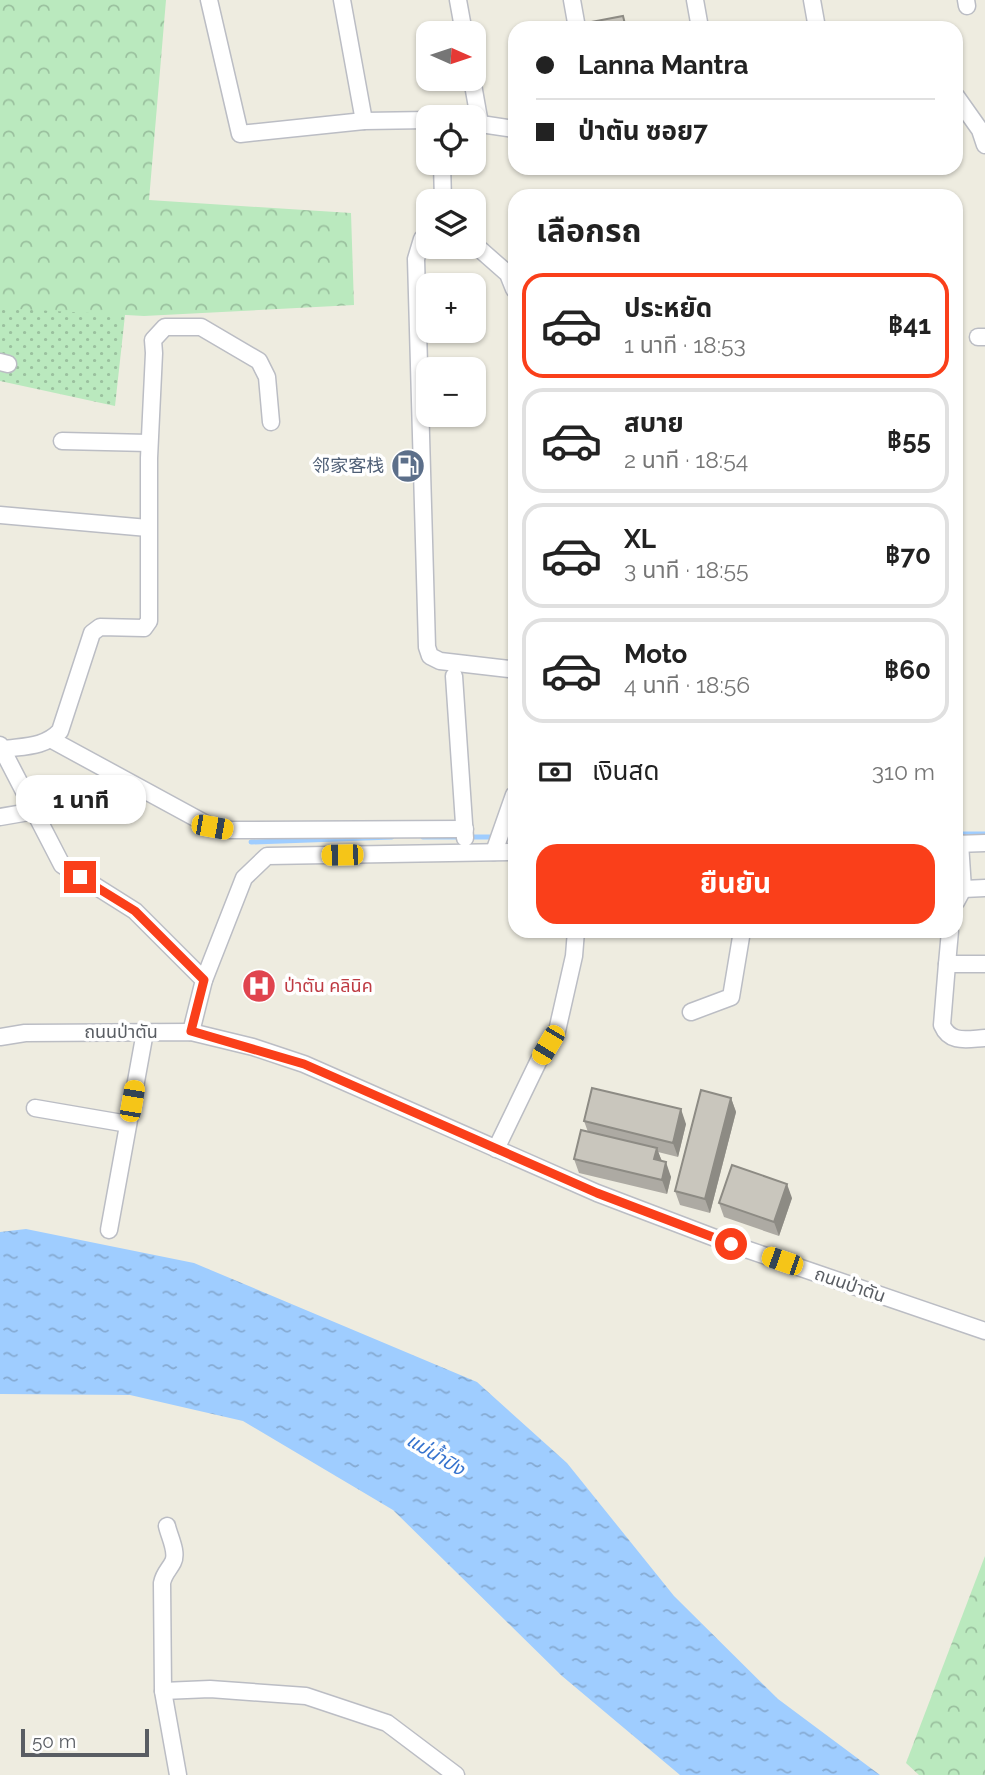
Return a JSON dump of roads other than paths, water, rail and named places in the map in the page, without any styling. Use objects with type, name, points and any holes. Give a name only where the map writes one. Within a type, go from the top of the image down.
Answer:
[{"type":"street","points":[[209,0],[240,134],[364,121],[416,120]]},
{"type":"street","points":[[342,0],[364,121]]},
{"type":"street","points":[[458,0],[462,21]]},
{"type":"street","points":[[572,0],[576,21]]},
{"type":"street","points":[[695,0],[698,21]]},
{"type":"street","points":[[812,0],[816,21]]},
{"type":"street","points":[[963,106],[980,130],[985,145]]},
{"type":"street","points":[[486,125],[508,129]]},
{"type":"street","points":[[486,255],[508,274]]},
{"type":"street","points":[[416,259],[427,647],[430,656],[440,661],[508,669]]},
{"type":"street","points":[[204,980],[135,911],[62,865],[2,747],[40,744],[51,740],[60,731],[92,633],[100,627],[144,628],[149,621],[149,443],[153,340],[165,327],[201,327],[259,361],[267,377],[271,422]]},
{"type":"street","points":[[62,441],[149,443]]},
{"type":"street","points":[[0,516],[148,528]]},
{"type":"street","points":[[454,676],[465,852]]},
{"type":"street","points":[[51,740],[212,827],[231,830],[465,829]]},
{"type":"street","points":[[0,817],[34,811]]},
{"type":"street","points":[[267,829],[267,856]]},
{"type":"street","points":[[390,830],[392,854]]},
{"type":"street","points":[[494,852],[508,830]]},
{"type":"street","points":[[963,844],[985,843]]},
{"type":"street","points":[[191,1031],[204,980],[244,878],[267,856],[508,852]]},
{"type":"street","points":[[963,894],[985,888]]},
{"type":"street","points":[[496,1149],[539,1060],[557,1031],[575,938]]},
{"type":"street","points":[[691,1012],[731,997],[742,938]]},
{"type":"street","points":[[949,938],[942,1025],[945,1034],[955,1040],[985,1038]]},
{"type":"street","points":[[947,964],[985,964]]},
{"type":"street","name":"ถนนป่าตัน","points":[[0,1037],[25,1033],[191,1031],[304,1064],[597,1193],[731,1244],[985,1331]]},
{"type":"street","points":[[109,1230],[145,1032]]},
{"type":"street","points":[[35,1108],[128,1124]]},
{"type":"street","points":[[167,1526],[175,1555],[162,1583],[163,1691],[178,1775]]},
{"type":"street","points":[[163,1691],[210,1689],[306,1696],[387,1723],[456,1775]]},
{"type":"water","name":"แม่น้ำปิง","points":[[26,1229],[194,1263],[477,1382],[567,1463],[674,1596],[778,1699],[880,1775],[680,1775],[562,1676],[393,1510],[243,1421],[130,1395],[0,1394],[0,1232]]},
{"type":"waterway","points":[[963,834],[985,834]]},
{"type":"waterway","points":[[251,842],[392,837]]},
{"type":"waterway","points":[[423,837],[508,837]]},
{"type":"place","name":"邻家客栈","points":[[408,466]]},
{"type":"place","name":"ป่าตัน คลินิค","points":[[259,986]]}]
